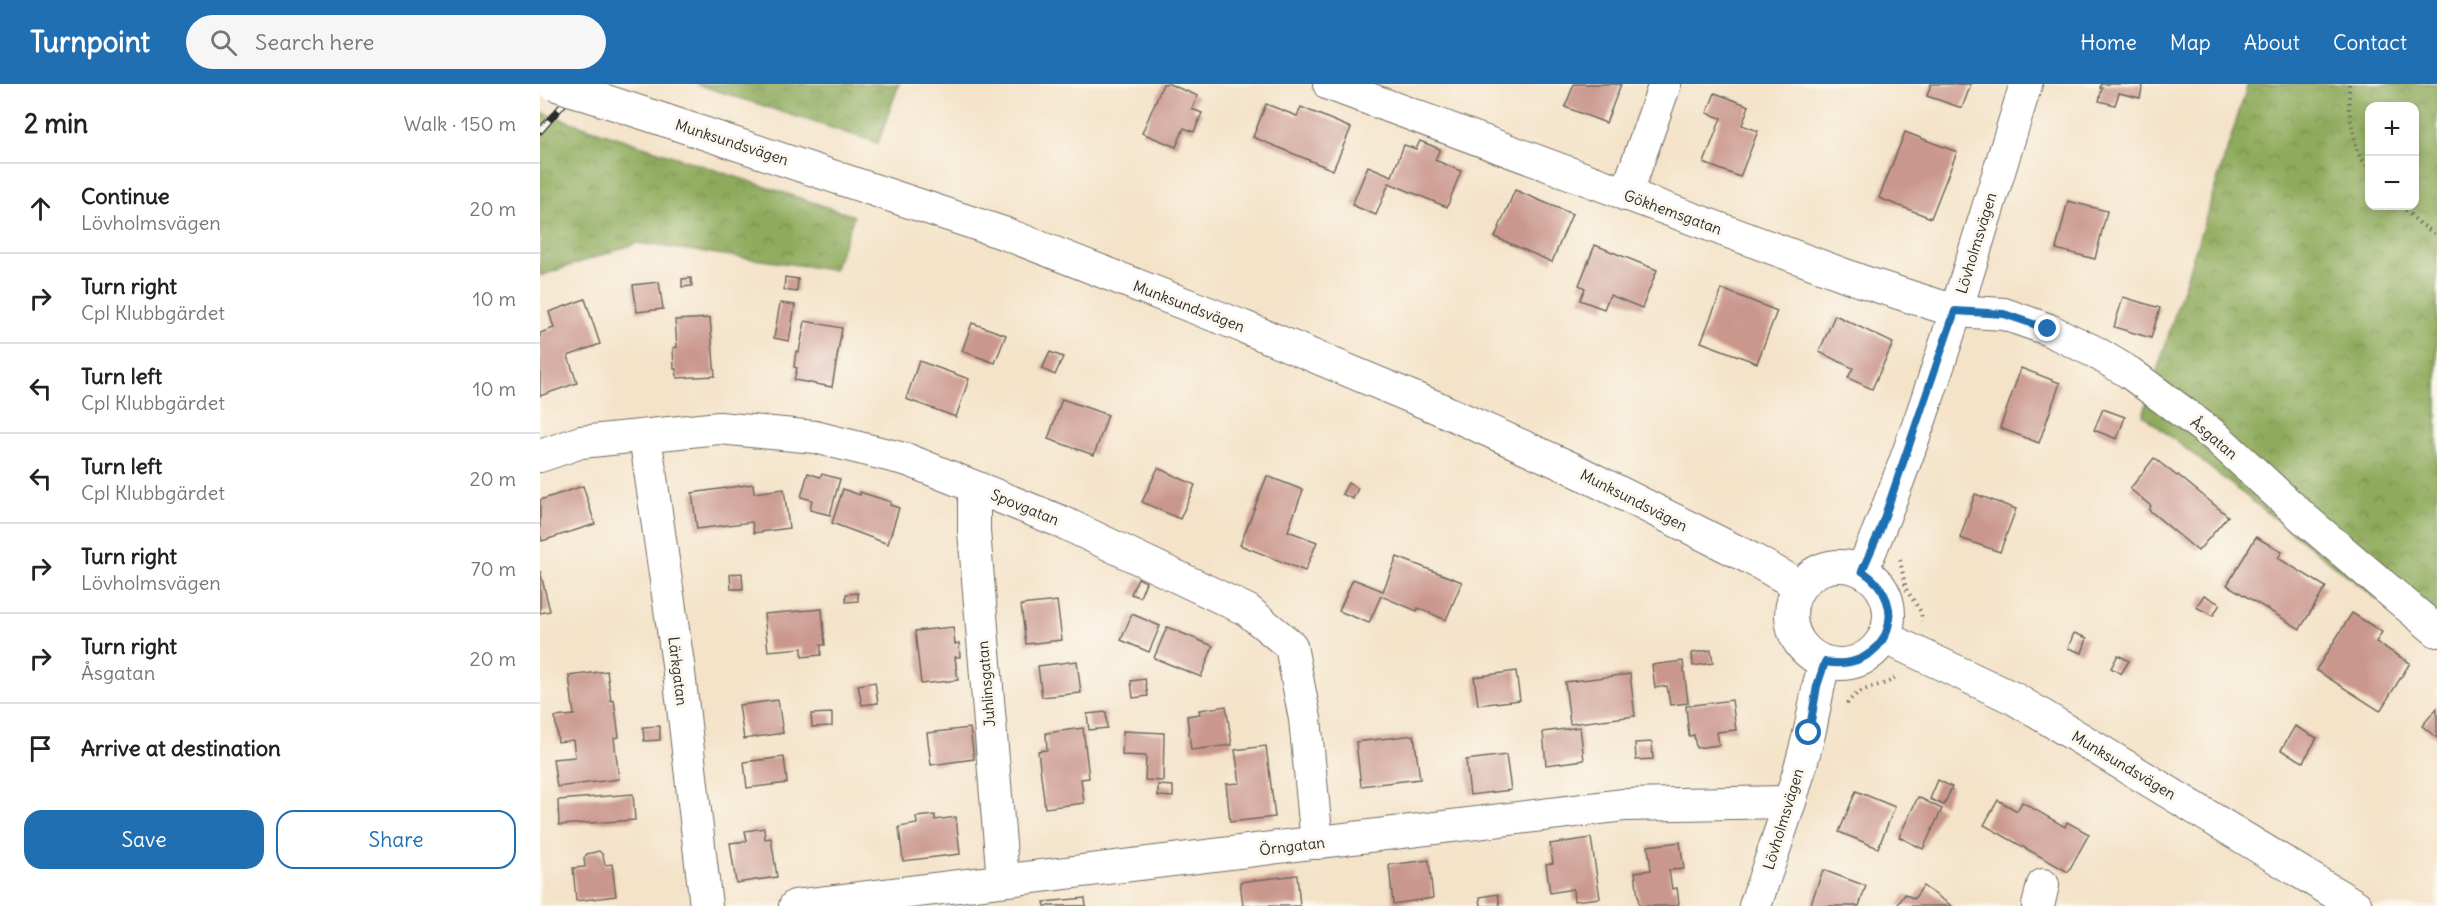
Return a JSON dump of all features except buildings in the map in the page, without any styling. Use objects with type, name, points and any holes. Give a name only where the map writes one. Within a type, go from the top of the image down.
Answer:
[{"type":"street","name":"Munksundsvägen","points":[[554,84],[1006,234],[1255,332],[1438,408],[1569,467],[1752,559],[1800,586]]},
{"type":"street","name":"Gökhemsgatan","points":[[1329,84],[1397,96],[1626,195],[1861,281],[1955,311]]},
{"type":"street","points":[[1626,195],[1665,84]]},
{"type":"street","name":"Lövholmsvägen","points":[[1862,571],[1883,519],[1955,311],[2026,84]]},
{"type":"street","name":"Åsgatan","points":[[1955,311],[2004,314],[2037,325],[2095,352],[2130,373],[2216,437],[2307,521],[2437,631]]},
{"type":"street","name":"Spovgatan","points":[[540,456],[581,442],[719,428],[815,437],[908,460],[1062,522],[1247,610],[1291,646],[1305,719],[1317,843]]},
{"type":"street","name":"Lärkgatan","points":[[645,436],[678,663],[706,906]]},
{"type":"street","name":"Juhlinsgatan","points":[[974,487],[975,553],[1003,880]]},
{"type":"street","points":[[1843,566],[1862,571],[1878,583],[1888,603],[1890,618],[1884,637],[1878,647],[1859,660],[1845,664],[1825,662],[1803,647],[1792,627],[1792,604],[1800,586],[1814,573],[1828,567],[1843,566]]},
{"type":"street","name":"Munksundsvägen","points":[[1884,637],[2015,699],[2356,906]]},
{"type":"street","name":"Lövholmsvägen","points":[[1755,906],[1790,802],[1809,733],[1817,686],[1825,662]]},
{"type":"street","name":"Örngatan","points":[[795,906],[1624,805],[1790,802]]},
{"type":"path","points":[[2349,84],[2349,110],[2358,154],[2365,163]]},
{"type":"path","points":[[2405,210],[2437,235]]},
{"type":"green space","points":[[696,84],[899,84],[878,143]]},
{"type":"green space","points":[[2248,84],[2437,84],[2437,646],[2143,415]]},
{"type":"green space","points":[[540,112],[854,216],[834,270],[637,243],[540,276]]},
{"type":"railway","points":[[540,131],[581,84]]},
{"type":"route","points":[[1809,733],[1817,686],[1825,662],[1845,664],[1859,660],[1878,647],[1888,626],[1890,618],[1886,596],[1878,583],[1862,571],[1880,530],[1955,311],[2004,314],[2048,329]]}]
